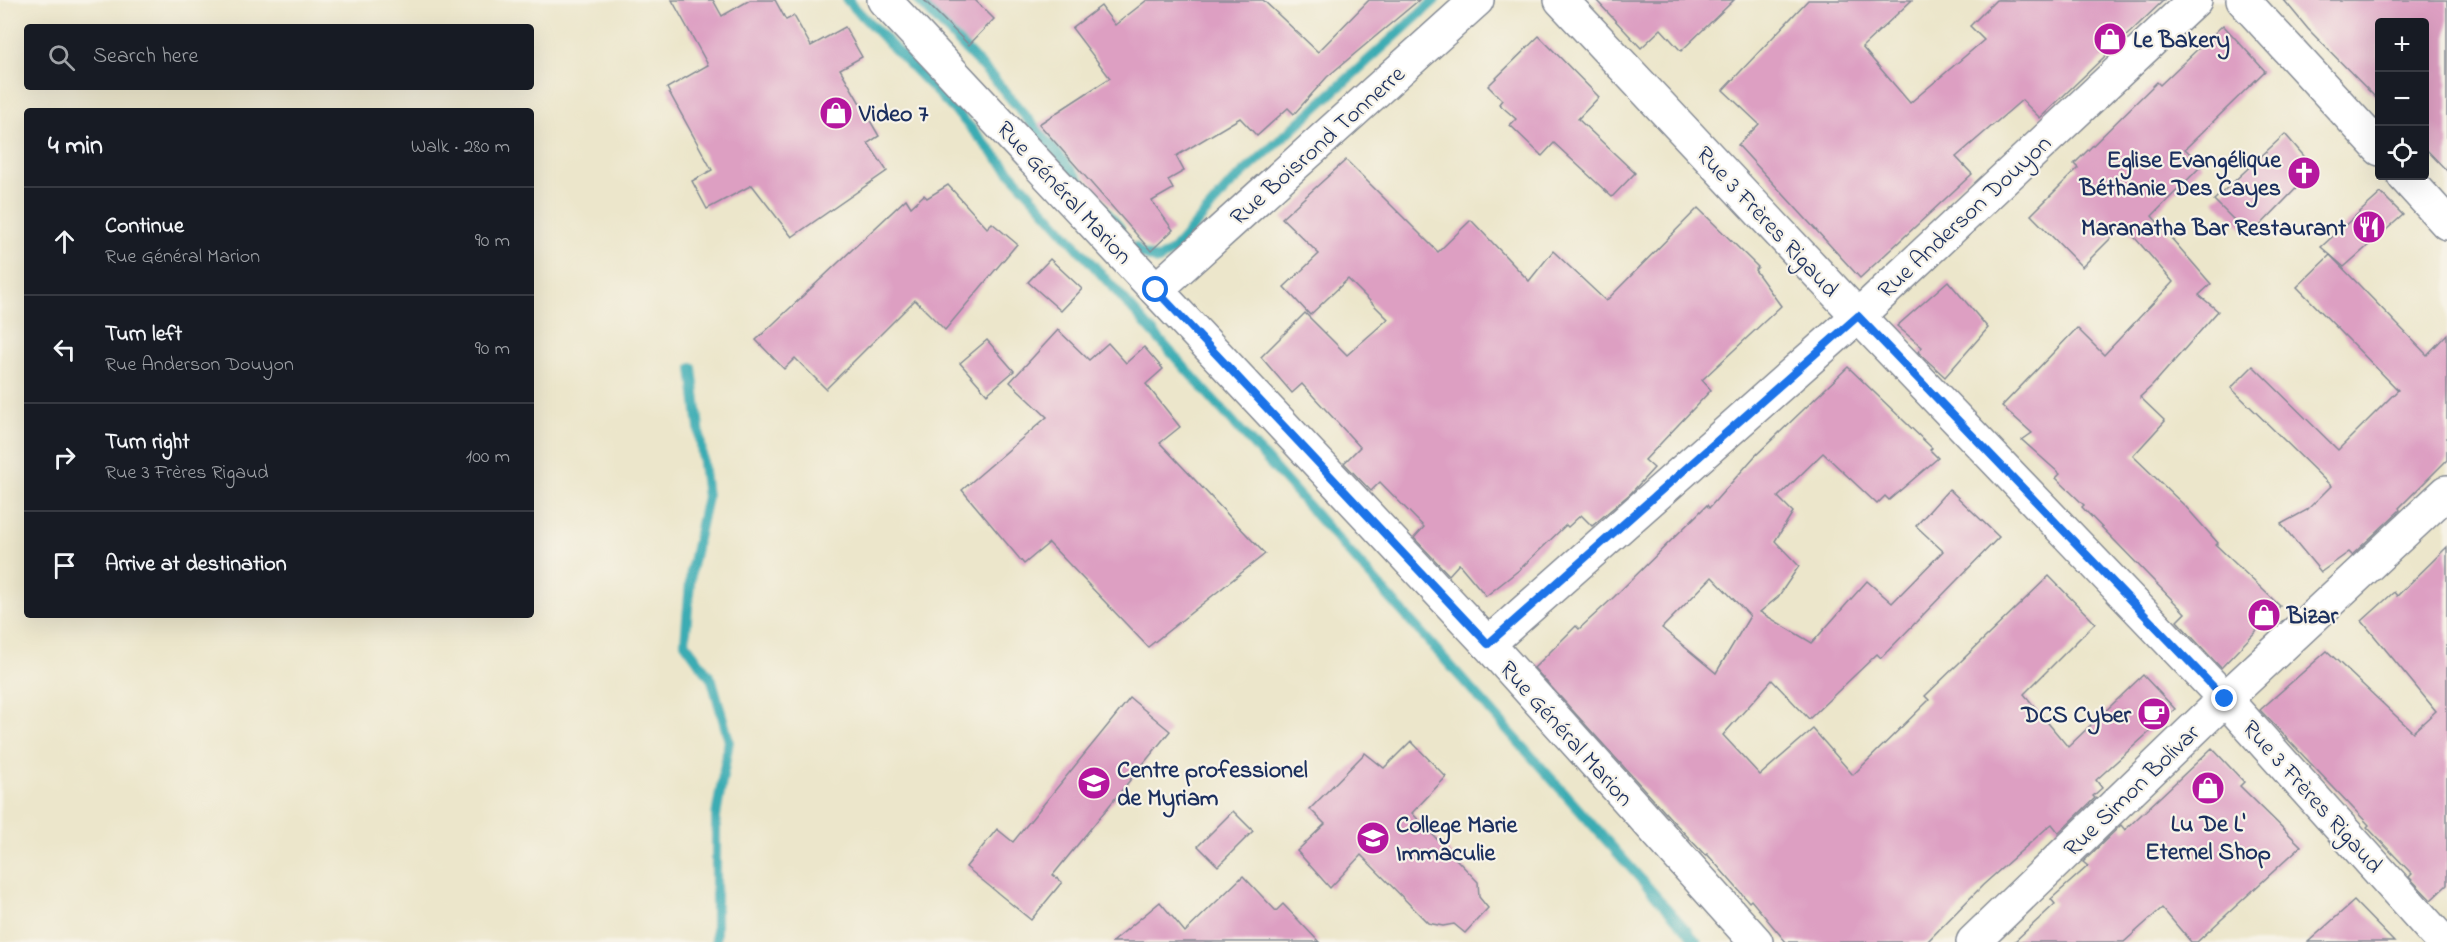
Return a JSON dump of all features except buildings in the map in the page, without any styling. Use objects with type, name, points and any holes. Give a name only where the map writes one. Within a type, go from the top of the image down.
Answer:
[{"type":"street","name":"Rue Général Marion","points":[[884,0],[1488,644],[1756,942]]},
{"type":"street","name":"Rue Boisrond Tonnerre","points":[[1156,290],[1477,0]]},
{"type":"street","name":"Rue 3 Frères Rigaud","points":[[1561,0],[1858,316],[2225,699],[2443,942]]},
{"type":"street","name":"Rue Anderson Douyon","points":[[1488,644],[1858,316],[2196,0]]},
{"type":"street","points":[[2243,0],[2375,145]]},
{"type":"street","points":[[2408,180],[2447,223]]},
{"type":"street","name":"Rue Simon Bolivar","points":[[1973,942],[2225,699],[2447,492]]},
{"type":"waterway","points":[[847,0],[961,117],[1697,942]]},
{"type":"waterway","points":[[918,0],[995,80],[1120,228]]},
{"type":"waterway","points":[[1135,247],[1140,253],[1158,260],[1173,250],[1229,186],[1435,0]]},
{"type":"waterway","points":[[692,368],[707,497],[691,571],[685,643],[712,680],[729,741],[716,816],[716,942]]},
{"type":"place","name":"Le Bakery","points":[[2110,39]]},
{"type":"place","name":"Video 7","points":[[836,113]]},
{"type":"place","name":"Eglise Evangélique Béthanie Des Cayes","points":[[2304,173]]},
{"type":"place","name":"Maranatha Bar Restaurant","points":[[2369,227]]},
{"type":"place","name":"Bizar","points":[[2264,615]]},
{"type":"place","name":"DCS Cyber","points":[[2154,714]]},
{"type":"place","name":"Centre professionel de Myriam","points":[[1094,783]]},
{"type":"place","name":"Lu De L' Eternel Shop","points":[[2208,788]]},
{"type":"place","name":"College Marie Immaculie","points":[[1373,838]]},
{"type":"route","points":[[1156,290],[1488,644],[1858,316],[2225,699]]}]
